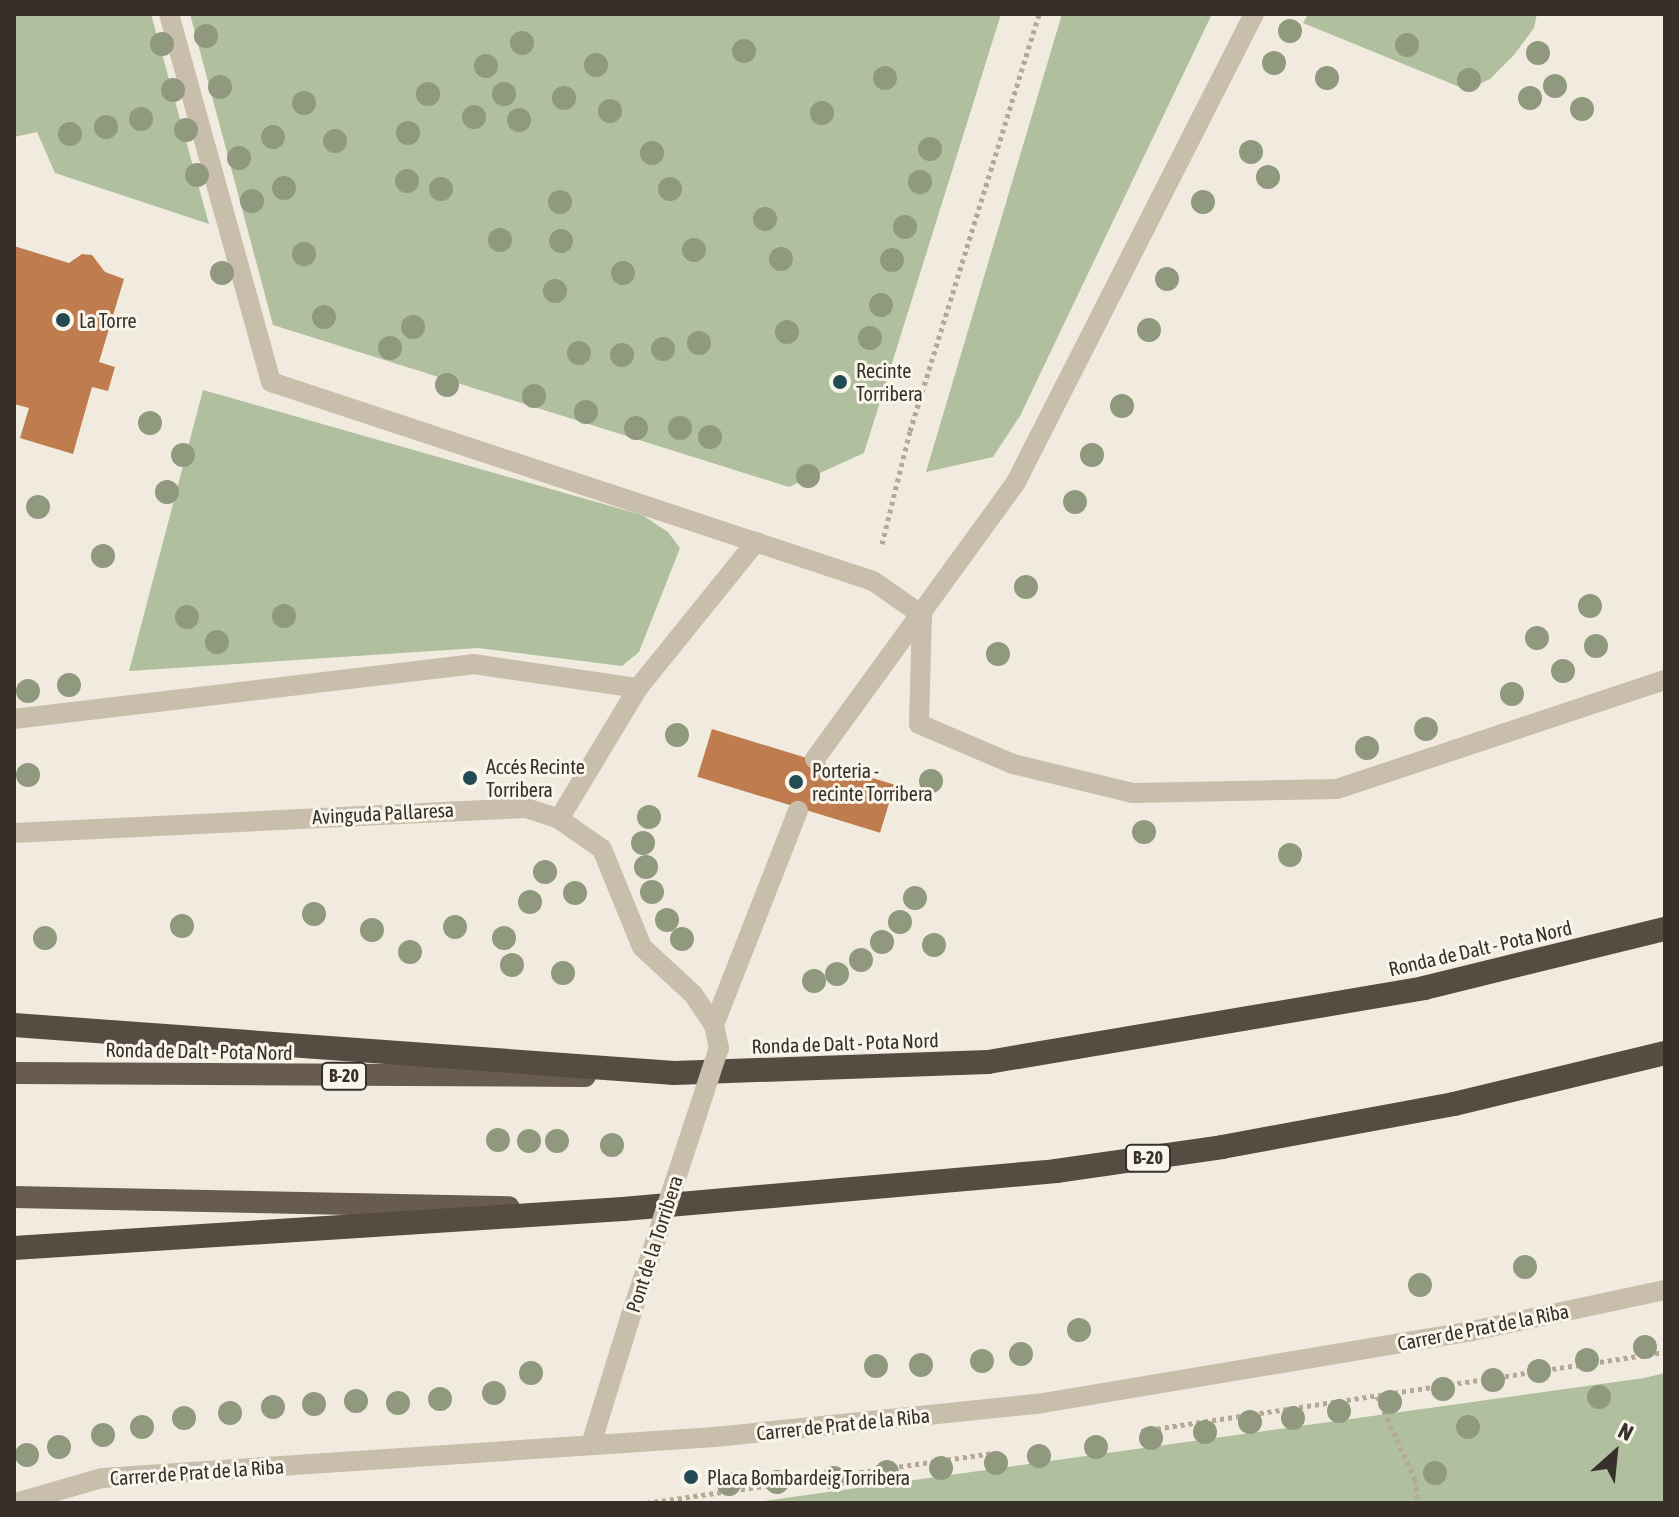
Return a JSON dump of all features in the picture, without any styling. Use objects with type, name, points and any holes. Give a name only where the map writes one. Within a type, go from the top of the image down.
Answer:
[{"type":"highway","name":"Ronda de Dalt - Pota Nord","points":[[14,1073],[504,1078],[988,1062],[1424,988],[1665,929]]},
{"type":"highway","points":[[14,1025],[674,1073]]},
{"type":"highway","name":"B-20","points":[[14,1197],[623,1209],[1056,1171],[1222,1147],[1454,1104],[1665,1053]]},
{"type":"highway","points":[[14,1248],[623,1209]]},
{"type":"street","points":[[169,14],[271,382],[660,506],[873,581],[922,615]]},
{"type":"street","points":[[815,759],[1015,484],[1254,14]]},
{"type":"street","points":[[559,819],[638,688],[756,542]]},
{"type":"street","points":[[922,615],[919,724],[1013,764],[1133,793],[1337,789],[1665,680]]},
{"type":"street","points":[[14,719],[473,664],[638,688]]},
{"type":"street","name":"Avinguda Pallaresa","points":[[14,833],[469,808],[526,808],[559,819],[602,849],[642,947],[693,994],[714,1025],[719,1048]]},
{"type":"street","points":[[714,1025],[798,811]]},
{"type":"street","name":"Pont de la Torribera","points":[[592,1441],[719,1048]]},
{"type":"street","name":"Carrer de Prat de la Riba","points":[[15,1503],[102,1478],[592,1441],[715,1437],[1037,1404],[1379,1347],[1665,1290]]},
{"type":"path","points":[[910,431],[1039,14]]},
{"type":"path","points":[[1379,1347],[1377,1397],[1415,1479],[1418,1503]]},
{"type":"path","points":[[1128,1433],[1665,1352]]},
{"type":"path","points":[[646,1503],[1004,1451]]},
{"type":"green space","points":[[14,14],[151,14],[209,224],[55,173],[37,132],[14,137]]},
{"type":"green space","points":[[190,14],[1001,14],[864,453],[789,487],[273,325]]},
{"type":"green space","points":[[1062,14],[1212,14],[1020,416],[993,457],[926,472]]},
{"type":"green space","points":[[1308,14],[1537,14],[1534,28],[1514,55],[1490,79],[1467,90],[1303,23]]},
{"type":"green space","points":[[203,390],[642,515],[668,532],[680,548],[639,652],[622,666],[478,648],[129,671]]},
{"type":"green space","points":[[1665,1373],[1665,1503],[749,1503],[1644,1378]]},
{"type":"building","name":"La Torre","points":[[14,246],[69,263],[82,254],[92,255],[105,272],[124,279],[99,362],[115,367],[108,391],[92,387],[73,454],[20,438],[29,408],[14,404]]},
{"type":"building","name":"Porteria - recinte Torribera","points":[[712,729],[895,785],[880,833],[697,777]]},
{"type":"place","name":"La Torre","points":[[63,320]]},
{"type":"place","name":"Recinte Torribera","points":[[840,382]]},
{"type":"place","name":"Accés Recinte Torribera","points":[[470,778]]},
{"type":"place","name":"Porteria - recinte Torribera","points":[[796,782]]},
{"type":"place","name":"Placa Bombardeig Torribera","points":[[691,1477]]}]
